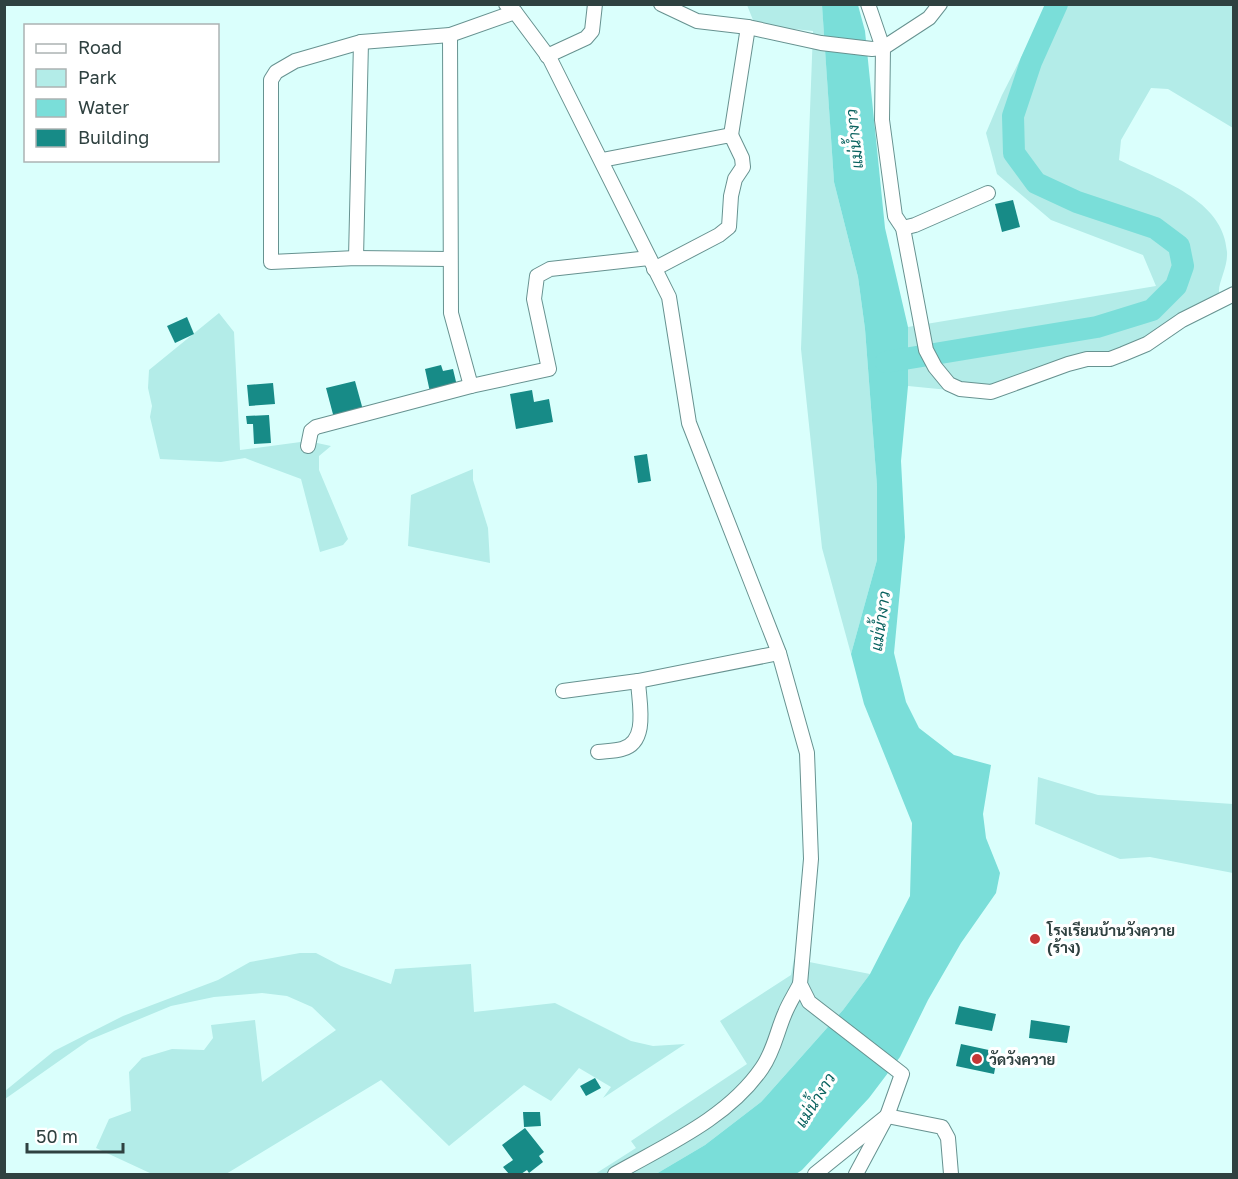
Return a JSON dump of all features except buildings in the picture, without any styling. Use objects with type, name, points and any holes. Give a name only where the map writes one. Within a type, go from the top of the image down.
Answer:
[{"type":"street","points":[[547,56],[586,38],[592,31],[595,4]]},
{"type":"street","points":[[661,4],[697,21],[748,27],[821,43],[877,48],[929,18],[940,4]]},
{"type":"street","points":[[868,4],[877,48],[882,120],[895,216],[903,228],[926,350],[935,367],[949,384],[960,389],[991,392],[1068,364],[1124,354],[1148,344],[1182,320],[1233,294]]},
{"type":"street","points":[[449,259],[356,258],[270,262],[271,80],[276,72],[295,61],[362,42],[450,35],[510,8],[547,56],[602,160],[669,297],[689,423],[779,653],[807,753],[812,860],[800,984],[785,1013],[770,1055],[762,1069],[714,1116],[615,1174]]},
{"type":"street","points":[[308,446],[311,431],[316,427],[471,386],[549,369],[534,299],[537,276],[550,269],[652,263],[719,235],[729,227],[731,196],[735,179],[743,167],[742,158],[731,135],[748,27]]},
{"type":"street","points":[[450,35],[449,259],[451,313],[471,386]]},
{"type":"street","points":[[356,258],[362,42]]},
{"type":"street","points":[[602,160],[731,135]]},
{"type":"street","points":[[903,228],[988,193]]},
{"type":"street","points":[[563,691],[638,681],[779,653]]},
{"type":"street","points":[[598,752],[622,750],[637,741],[640,733],[638,681]]},
{"type":"street","points":[[800,984],[809,1002],[902,1074],[887,1116],[856,1174]]},
{"type":"street","points":[[815,1174],[887,1116]]},
{"type":"street","points":[[887,1116],[942,1127],[948,1138],[951,1174]]},
{"type":"green space","points":[[822,4],[834,182],[858,277],[865,329],[877,486],[877,560],[851,654],[822,548],[801,349],[813,31],[755,25],[747,5]]},
{"type":"green space","points":[[1048,5],[1233,5],[1233,128],[1168,89],[1151,88],[1121,140],[1119,160],[1187,194],[1214,218],[1223,234],[1227,252],[1219,288],[1223,306],[1180,327],[1000,395],[908,386],[908,327],[1156,286],[1143,255],[1051,220],[997,174],[986,133],[1002,95]]},
{"type":"green space","points":[[219,313],[234,332],[240,450],[308,441],[331,446],[319,456],[319,470],[348,539],[343,545],[320,552],[301,479],[245,458],[221,462],[160,459],[150,417],[152,406],[148,388],[149,370]]},
{"type":"green space","points":[[473,469],[473,480],[488,528],[490,563],[408,546],[411,495]]},
{"type":"green space","points":[[1038,777],[1098,795],[1233,804],[1233,873],[1150,857],[1120,859],[1035,824]]},
{"type":"green space","points":[[300,953],[316,953],[341,966],[391,984],[395,969],[471,964],[474,1012],[555,1003],[631,1041],[653,1046],[685,1044],[603,1098],[611,1087],[579,1068],[551,1101],[524,1085],[449,1146],[381,1080],[226,1174],[152,1174],[96,1148],[109,1119],[131,1111],[129,1072],[142,1058],[172,1049],[204,1050],[213,1038],[211,1025],[255,1020],[262,1082],[336,1030],[312,1007],[287,996],[262,993],[214,997],[171,1006],[89,1040],[5,1099],[5,1091],[54,1051],[123,1016],[218,980],[250,962]]},
{"type":"green space","points":[[794,959],[870,974],[843,1010],[761,1102],[705,1145],[656,1174],[595,1174],[636,1148],[631,1141],[747,1064],[720,1021],[791,975]]},
{"type":"water","name":"แม่น้ำงาว","points":[[822,5],[858,5],[865,31],[885,228],[908,327],[908,386],[901,461],[905,537],[894,653],[906,702],[919,728],[954,755],[991,765],[983,814],[986,838],[1000,873],[996,893],[961,943],[928,1000],[900,1057],[869,1098],[802,1170],[796,1174],[656,1174],[705,1145],[761,1102],[843,1010],[870,974],[910,896],[912,823],[864,704],[851,654],[877,560],[877,486],[865,329],[858,277],[834,182]]},
{"type":"waterway","points":[[886,362],[1097,327],[1152,310],[1176,286],[1183,266],[1179,246],[1155,228],[1077,202],[1036,183],[1014,153],[1013,116],[1031,62],[1057,4]]},
{"type":"place","name":"โรงเรียนบ้านวังควาย (ร้าง)","points":[[1035,939]]},
{"type":"place","name":"วัดวังควาย","points":[[977,1059]]}]
